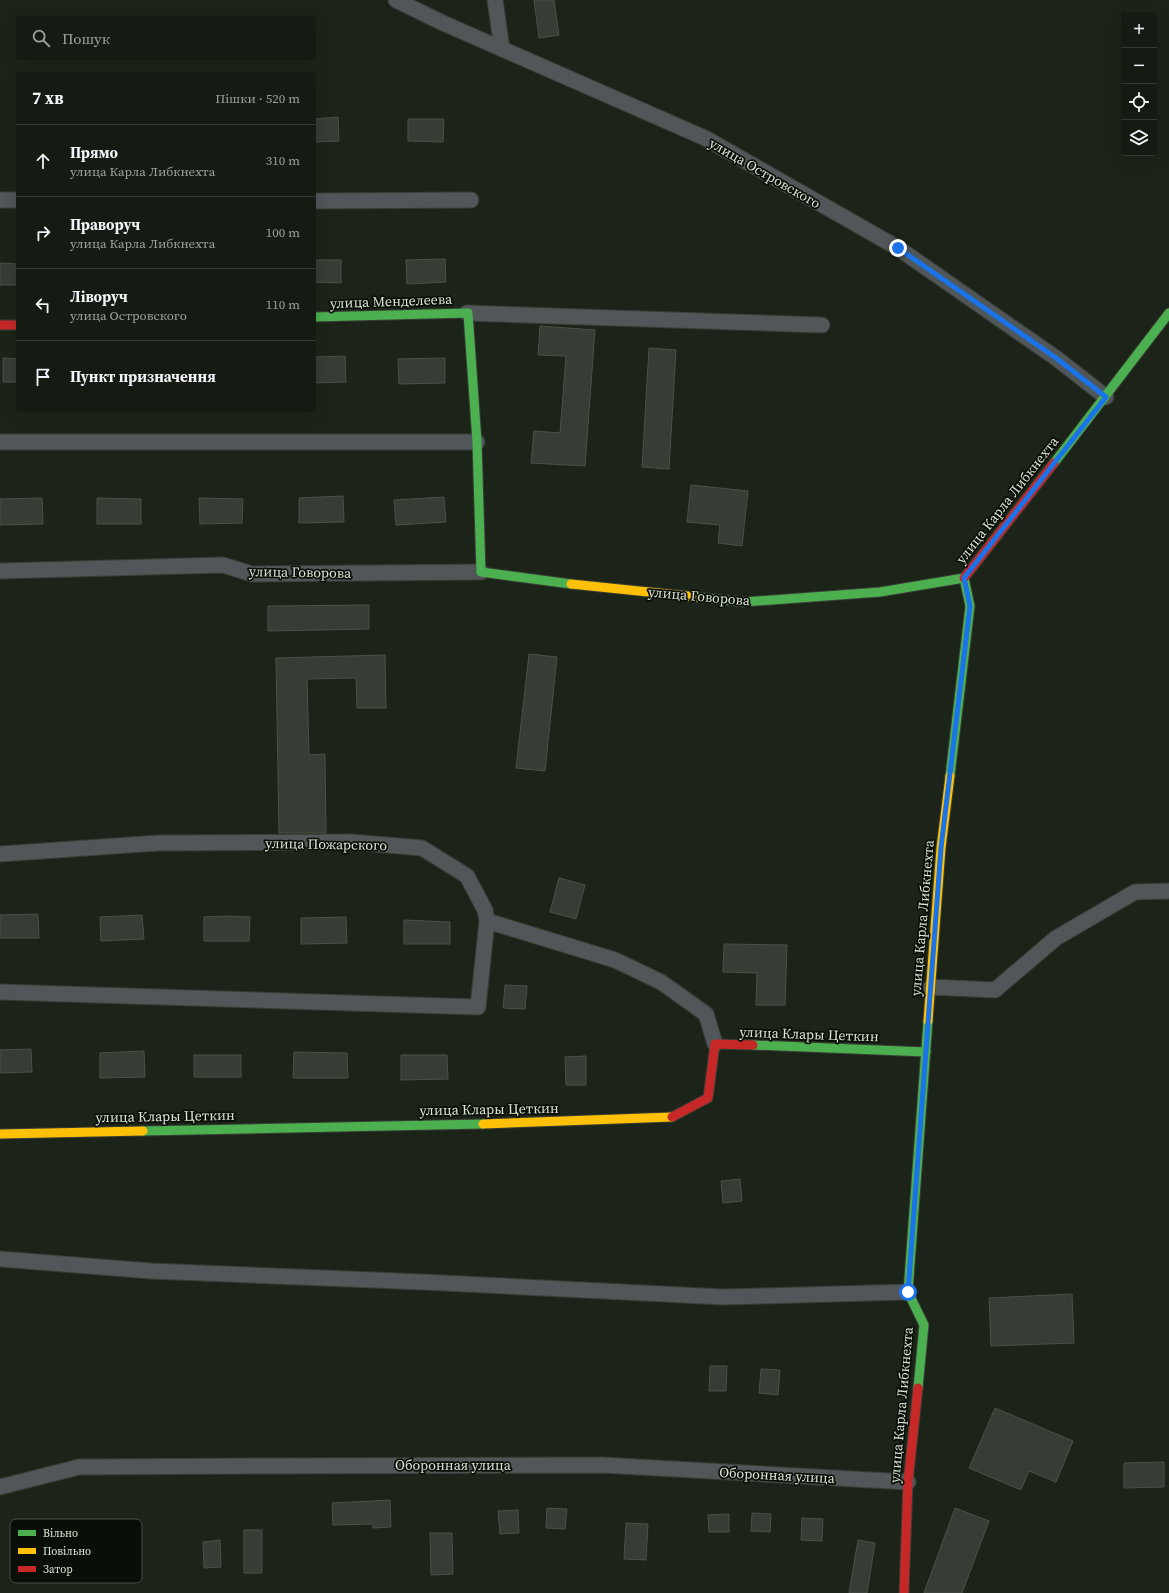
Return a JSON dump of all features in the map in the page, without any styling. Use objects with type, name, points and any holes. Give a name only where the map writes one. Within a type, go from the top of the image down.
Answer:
[{"type":"street","name":"улица Островского","points":[[396,0],[502,49],[705,138],[898,248],[1056,358],[1106,397]]},
{"type":"street","points":[[495,0],[502,49]]},
{"type":"street","points":[[0,200],[16,200]]},
{"type":"street","points":[[316,201],[471,200]]},
{"type":"street","points":[[481,572],[477,442],[468,313],[822,325]]},
{"type":"street","name":"улица Менделеева","points":[[316,317],[468,313]]},
{"type":"street","name":"улица Карла Либкнехта","points":[[904,1593],[908,1482],[924,1325],[908,1292],[941,848],[970,606],[964,578],[1106,397],[1169,313]]},
{"type":"street","points":[[0,325],[16,325]]},
{"type":"street","points":[[0,442],[477,442]]},
{"type":"street","name":"улица Говорова","points":[[0,571],[223,565],[252,574],[481,572],[567,584],[744,602],[880,592],[964,578]]},
{"type":"street","name":"улица Пожарского","points":[[0,854],[158,843],[350,842],[422,848],[467,876],[485,910],[487,921]]},
{"type":"street","points":[[931,987],[994,990],[1056,938],[1136,892],[1169,891]]},
{"type":"street","points":[[0,992],[478,1007],[487,921],[615,960],[661,982],[706,1014],[715,1044]]},
{"type":"street","name":"улица Клары Цеткин","points":[[0,1134],[670,1118],[708,1098],[715,1044],[926,1052]]},
{"type":"street","points":[[0,1258],[151,1271],[431,1282],[723,1297],[908,1292]]},
{"type":"street","name":"Оборонная улица","points":[[0,1488],[79,1467],[212,1466],[602,1465],[908,1482]]},
{"type":"building","points":[[534,0],[554,0],[559,35],[539,38]]},
{"type":"building","points":[[338,117],[339,141],[316,142],[316,119]]},
{"type":"building","points":[[408,119],[444,119],[443,142],[408,141]]},
{"type":"building","points":[[445,259],[446,282],[407,284],[406,260]]},
{"type":"building","points":[[316,260],[341,260],[341,283],[316,282]]},
{"type":"building","points":[[0,263],[16,264],[16,285],[0,285]]},
{"type":"building","points":[[540,326],[595,330],[585,466],[531,463],[534,431],[560,433],[566,356],[538,355]]},
{"type":"building","points":[[649,348],[676,350],[669,469],[642,467]]},
{"type":"building","points":[[345,356],[346,382],[316,383],[316,357]]},
{"type":"building","points":[[3,358],[16,359],[16,382],[3,382]]},
{"type":"building","points":[[445,358],[445,383],[399,384],[398,359]]},
{"type":"building","points":[[691,485],[748,491],[742,546],[718,543],[720,525],[687,522]]},
{"type":"building","points":[[343,496],[344,522],[299,523],[299,498]]},
{"type":"building","points":[[444,497],[446,522],[396,525],[394,500]]},
{"type":"building","points":[[42,498],[43,524],[0,525],[0,499]]},
{"type":"building","points":[[97,498],[141,499],[141,524],[97,524]]},
{"type":"building","points":[[199,498],[243,499],[242,523],[200,524]]},
{"type":"building","points":[[369,605],[369,629],[268,631],[268,606]]},
{"type":"building","points":[[529,654],[557,657],[545,771],[516,768]]},
{"type":"building","points":[[385,655],[386,708],[357,708],[356,678],[307,679],[309,755],[325,754],[326,833],[279,833],[276,658]]},
{"type":"building","points":[[559,878],[585,885],[576,919],[550,912]]},
{"type":"building","points":[[38,914],[39,938],[0,938],[0,915]]},
{"type":"building","points":[[142,915],[144,939],[101,941],[100,917]]},
{"type":"building","points":[[204,917],[250,917],[249,941],[204,941]]},
{"type":"building","points":[[346,917],[347,943],[301,944],[301,918]]},
{"type":"building","points":[[404,920],[450,922],[450,944],[404,944]]},
{"type":"building","points":[[724,944],[787,945],[785,1005],[756,1005],[757,973],[723,972]]},
{"type":"building","points":[[505,985],[527,986],[525,1009],[503,1008]]},
{"type":"building","points":[[31,1049],[32,1072],[0,1073],[0,1050]]},
{"type":"building","points":[[144,1051],[145,1077],[100,1078],[100,1053]]},
{"type":"building","points":[[294,1052],[347,1053],[348,1078],[293,1078]]},
{"type":"building","points":[[194,1055],[241,1055],[241,1077],[194,1077]]},
{"type":"building","points":[[401,1055],[447,1055],[448,1079],[401,1080]]},
{"type":"building","points":[[586,1056],[586,1085],[566,1085],[565,1057]]},
{"type":"building","points":[[740,1179],[742,1201],[723,1203],[721,1181]]},
{"type":"building","points":[[1072,1294],[1074,1343],[991,1346],[989,1298]]},
{"type":"building","points":[[710,1366],[727,1366],[726,1391],[709,1391]]},
{"type":"building","points":[[761,1369],[780,1370],[778,1395],[759,1393]]},
{"type":"building","points":[[995,1408],[1073,1441],[1056,1482],[1029,1471],[1021,1490],[969,1468]]},
{"type":"building","points":[[1164,1462],[1164,1487],[1124,1488],[1124,1463]]},
{"type":"building","points":[[390,1500],[391,1527],[373,1528],[373,1524],[333,1525],[332,1503]]},
{"type":"building","points":[[547,1508],[567,1509],[565,1529],[546,1528]]},
{"type":"building","points":[[955,1508],[989,1521],[962,1593],[924,1593]]},
{"type":"building","points":[[518,1510],[519,1533],[500,1534],[498,1511]]},
{"type":"building","points":[[752,1513],[771,1514],[770,1532],[751,1531]]},
{"type":"building","points":[[729,1514],[729,1532],[709,1532],[708,1515]]},
{"type":"building","points":[[802,1518],[823,1519],[822,1541],[801,1540]]},
{"type":"building","points":[[626,1523],[648,1524],[646,1560],[624,1559]]},
{"type":"building","points":[[244,1530],[262,1530],[262,1573],[244,1573]]},
{"type":"building","points":[[430,1533],[452,1533],[453,1574],[431,1575]]},
{"type":"building","points":[[220,1540],[221,1567],[204,1568],[203,1542]]},
{"type":"building","points":[[858,1540],[875,1543],[867,1593],[849,1593]]},
{"type":"traffic: fast","points":[[316,317],[468,313],[477,442],[481,572],[571,584]]},
{"type":"traffic: fast","points":[[1054,463],[1169,313]]},
{"type":"traffic: fast","points":[[697,597],[744,602],[880,592],[964,578]]},
{"type":"traffic: fast","points":[[950,776],[970,606],[964,578]]},
{"type":"traffic: fast","points":[[918,1388],[924,1325],[908,1292],[928,1021]]},
{"type":"traffic: fast","points":[[753,1045],[926,1052]]},
{"type":"traffic: fast","points":[[143,1131],[483,1124]]},
{"type":"traffic: slow","points":[[571,584],[697,597]]},
{"type":"traffic: slow","points":[[928,1021],[941,848],[950,776]]},
{"type":"traffic: slow","points":[[483,1124],[672,1117]]},
{"type":"traffic: slow","points":[[0,1134],[143,1131]]},
{"type":"traffic: jam","points":[[0,325],[16,325]]},
{"type":"traffic: jam","points":[[964,578],[1054,463]]},
{"type":"traffic: jam","points":[[672,1117],[708,1098],[715,1044],[753,1045]]},
{"type":"traffic: jam","points":[[904,1593],[908,1482],[918,1388]]},
{"type":"route","points":[[898,248],[1056,358],[1106,397],[964,578],[970,606],[941,848],[908,1292]]}]
